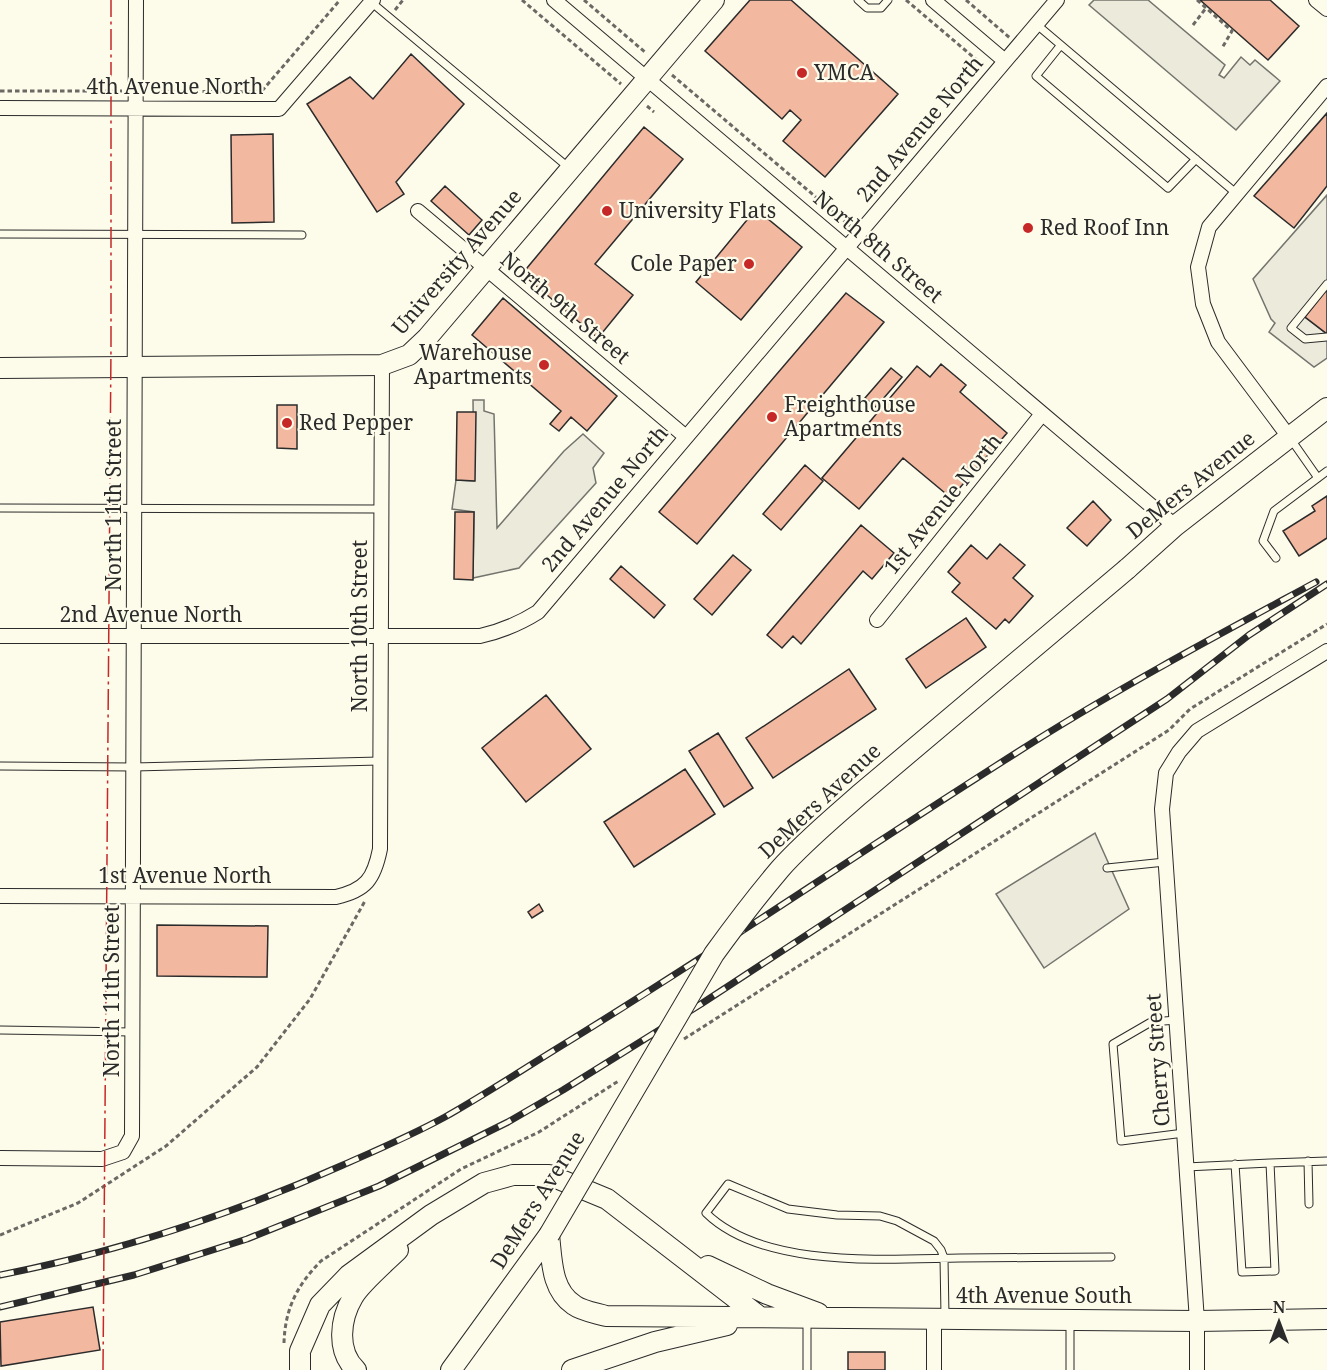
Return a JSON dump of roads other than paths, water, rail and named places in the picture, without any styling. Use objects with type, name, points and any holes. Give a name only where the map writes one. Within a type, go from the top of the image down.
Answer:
[{"type":"main road","name":"University Avenue","points":[[0,368],[382,365],[409,354],[427,338],[486,270],[714,0]]},
{"type":"main road","name":"DeMers Avenue","points":[[451,1370],[549,1235],[714,954],[745,911],[782,867],[820,829],[859,795],[1175,526],[1327,408]]},
{"type":"main road","points":[[300,1370],[300,1351],[320,1305],[349,1275],[430,1215],[484,1183],[513,1175],[549,1175],[607,1199],[760,1317]]},
{"type":"main road","points":[[356,1370],[351,1365],[342,1345],[343,1319],[353,1295],[430,1215]]},
{"type":"main road","points":[[549,1235],[553,1270],[559,1292],[575,1306],[606,1316],[760,1317]]},
{"type":"main road","points":[[663,1242],[738,1281],[831,1318]]},
{"type":"main road","points":[[572,1370],[655,1342],[760,1317]]},
{"type":"main road","name":"4th Avenue South","points":[[760,1317],[1197,1321],[1327,1319]]},
{"type":"main road","points":[[438,1370],[470,1344]]},
{"type":"street","name":"North 11th Street","points":[[0,1158],[102,1159],[123,1152],[132,1136],[136,0]]},
{"type":"street","name":"North 8th Street","points":[[554,0],[653,71],[847,248],[1175,526]]},
{"type":"street","points":[[933,0],[1005,61]]},
{"type":"street","name":"2nd Avenue North","points":[[0,636],[480,636],[500,632],[520,624],[538,612],[1057,0]]},
{"type":"street","points":[[1316,0],[1327,9]]},
{"type":"street","name":"4th Avenue North","points":[[0,108],[279,109],[372,1]]},
{"type":"street","points":[[1289,436],[1218,342],[1203,303],[1198,267],[1209,227],[1327,86]]},
{"type":"street","name":"North 9th Street","points":[[418,211],[686,437]]},
{"type":"street","name":"North 10th Street","points":[[367,883],[376,869],[380,849],[382,365]]},
{"type":"street","name":"1st Avenue North","points":[[877,620],[1042,414]]},
{"type":"street","name":"Cherry Street","points":[[1197,1370],[1197,1321],[1165,862],[1163,800],[1166,773],[1179,752],[1197,731],[1327,651]]},
{"type":"street","name":"1st Avenue North","points":[[0,896],[336,897],[354,893],[367,883]]},
{"type":"street","points":[[934,1370],[940,1319]]},
{"type":"lane","points":[[858,0],[867,8],[881,8],[888,0]]},
{"type":"lane","points":[[372,1],[570,169]]},
{"type":"lane","points":[[1036,24],[1237,194]]},
{"type":"lane","points":[[1060,46],[1036,76],[1168,188],[1196,159]]},
{"type":"lane","points":[[0,234],[303,235]]},
{"type":"lane","points":[[1327,284],[1291,328],[1305,339],[1327,337]]},
{"type":"lane","points":[[1289,436],[1318,477]]},
{"type":"lane","points":[[1276,558],[1263,540],[1274,511],[1327,471]]},
{"type":"lane","points":[[0,508],[381,508]]},
{"type":"lane","points":[[0,766],[134,767],[380,761]]},
{"type":"lane","points":[[1107,867],[1165,862]]},
{"type":"lane","points":[[1177,1020],[1151,1022],[1113,1044],[1120,1141],[1184,1133]]},
{"type":"lane","points":[[0,1030],[133,1032]]},
{"type":"lane","points":[[1308,1161],[1310,1204]]},
{"type":"lane","points":[[1186,1167],[1327,1161]]},
{"type":"lane","points":[[1234,1164],[1242,1272],[1275,1271],[1270,1162]]},
{"type":"lane","points":[[940,1319],[944,1258],[941,1250],[934,1241],[897,1221],[880,1216],[837,1215],[788,1209],[728,1184],[706,1213],[718,1224],[746,1240],[784,1250],[826,1257],[944,1258],[1111,1257]]},
{"type":"lane","points":[[807,1318],[807,1370]]},
{"type":"lane","points":[[1070,1320],[1070,1370]]},
{"type":"railway","points":[[0,1275],[88,1255],[174,1230],[302,1183],[433,1124],[621,1009],[1069,720],[1174,659],[1316,582]]},
{"type":"railway","points":[[0,1307],[134,1275],[247,1239],[379,1186],[508,1122],[701,1004],[1167,699],[1249,635],[1327,584]]},
{"type":"place","name":"YMCA","points":[[802,73]]},
{"type":"place","name":"University Flats","points":[[607,211]]},
{"type":"place","name":"Red Roof Inn","points":[[1028,228]]},
{"type":"place","name":"Cole Paper","points":[[749,264]]},
{"type":"place","name":"Warehouse Apartments","points":[[544,365]]},
{"type":"place","name":"Freighthouse Apartments","points":[[772,417]]},
{"type":"place","name":"Red Pepper","points":[[287,423]]}]
